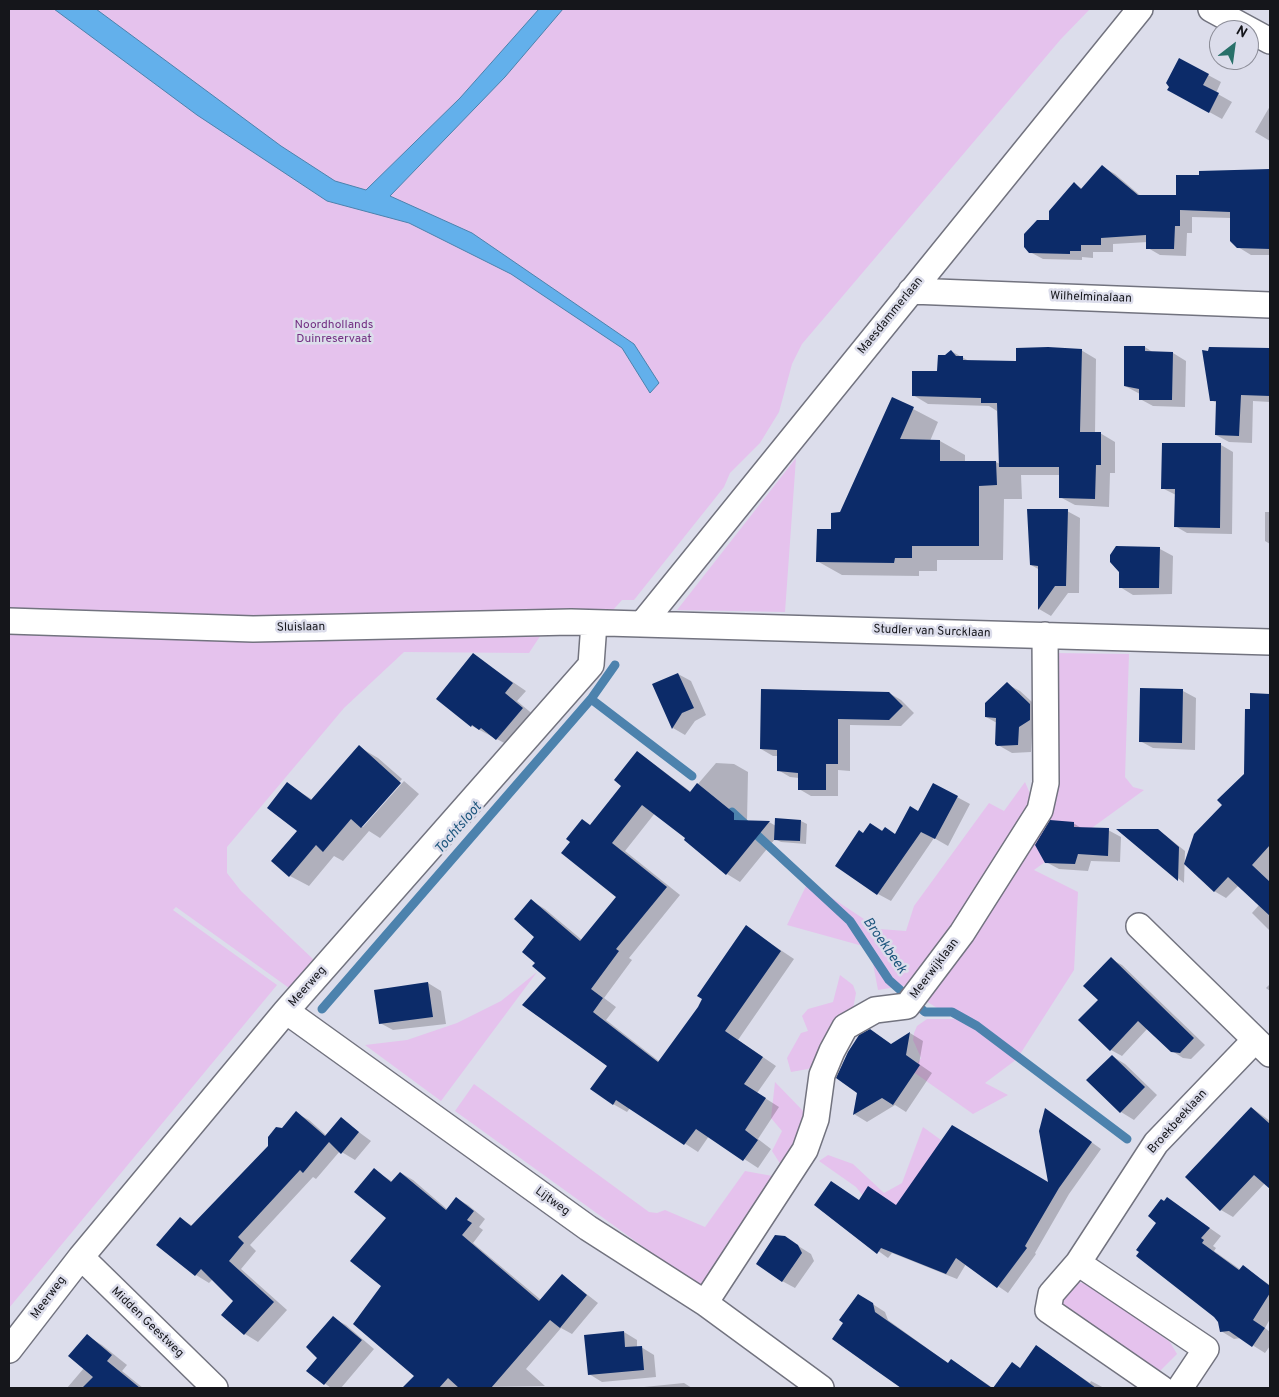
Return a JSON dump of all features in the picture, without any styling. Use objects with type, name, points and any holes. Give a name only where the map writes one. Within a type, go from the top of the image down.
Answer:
[{"type":"street","name":"Maesdammerlaan","points":[[642,624],[1140,9]]},
{"type":"street","points":[[1212,9],[1270,41]]},
{"type":"street","name":"Wilhelminalaan","points":[[911,291],[1270,305]]},
{"type":"street","name":"Sluislaan","points":[[9,621],[253,629],[594,623]]},
{"type":"street","name":"Studler van Surcklaan","points":[[594,623],[1270,642]]},
{"type":"street","name":"Meerweg","points":[[9,1350],[81,1257],[286,1011],[591,665],[594,623]]},
{"type":"street","name":"Meerwijklaan","points":[[705,1303],[805,1150],[816,1119],[822,1075],[845,1027],[875,1010],[912,1000],[962,933],[1040,810],[1046,783],[1045,635]]},
{"type":"street","name":"Broekbeeklaan","points":[[1139,926],[1263,1047],[1156,1143],[1078,1263],[1051,1294],[1048,1310],[1161,1388]]},
{"type":"street","name":"Lijtweg","points":[[286,1011],[588,1228],[705,1303],[821,1388]]},
{"type":"street","name":"Midden Geestweg","points":[[81,1257],[215,1388]]},
{"type":"street","points":[[1078,1263],[1206,1349],[1180,1388]]},
{"type":"green space","name":"Noordhollands Duinreservaat","points":[[9,9],[1090,9],[1061,39],[802,344],[792,364],[779,412],[760,443],[730,473],[724,487],[634,600],[622,600],[613,610],[558,609],[529,653],[404,652],[344,708],[227,847],[227,873],[241,891],[314,960],[289,988],[176,907],[173,910],[277,985],[9,1308]]},
{"type":"green space","points":[[796,458],[785,612],[677,610]]},
{"type":"green space","points":[[1054,653],[1129,654],[1125,777],[1133,787],[1144,790],[1034,870],[1078,892],[1074,970],[1017,1059],[985,1083],[1008,1095],[973,1114],[912,1071],[921,1058],[913,1040],[914,1033],[917,1026],[927,1019],[955,1019],[921,998],[1045,812]]},
{"type":"green space","points":[[1025,782],[1035,805],[915,984],[878,990],[870,948],[787,925],[808,882],[879,929],[906,931],[914,906],[989,803],[1004,811]]},
{"type":"green space","points":[[537,972],[441,1101],[365,1045],[407,1040],[457,1023],[501,1001]]},
{"type":"green space","points":[[840,975],[853,985],[856,993],[853,1009],[816,1063],[808,1069],[791,1072],[787,1058],[801,1033],[808,1031],[802,1016],[808,1009],[833,1002]]},
{"type":"green space","points":[[775,1082],[805,1113],[809,1126],[781,1165],[772,1151],[782,1131],[771,1118]]},
{"type":"green space","points":[[474,1084],[649,1212],[657,1213],[665,1210],[705,1227],[745,1171],[778,1177],[699,1287],[455,1111]]},
{"type":"green space","points":[[923,1127],[941,1140],[897,1220],[864,1197],[856,1187],[819,1161],[828,1155],[853,1164],[884,1193],[902,1183]]},
{"type":"green space","points":[[1076,1282],[1089,1284],[1170,1342],[1177,1354],[1157,1374],[1063,1305],[1064,1292]]},
{"type":"water","points":[[54,9],[96,9],[281,146],[335,181],[366,190],[460,98],[539,9],[563,9],[505,77],[390,196],[472,233],[634,344],[659,383],[650,393],[622,348],[511,274],[409,223],[327,201],[197,115]]},
{"type":"building","points":[[1179,58],[1209,74],[1203,85],[1219,93],[1209,113],[1167,90],[1169,87],[1166,83]]},
{"type":"building","points":[[1102,165],[1138,195],[1176,195],[1176,175],[1199,175],[1199,171],[1270,169],[1270,249],[1237,248],[1230,241],[1230,212],[1180,210],[1180,226],[1175,226],[1174,249],[1146,249],[1146,235],[1101,238],[1101,245],[1081,245],[1081,251],[1070,251],[1070,254],[1029,253],[1024,247],[1024,234],[1037,220],[1049,220],[1049,211],[1074,182],[1081,189]]},
{"type":"building","points":[[1124,346],[1145,346],[1145,351],[1173,352],[1172,400],[1139,400],[1139,389],[1124,386]]},
{"type":"building","points":[[1209,347],[1270,348],[1270,396],[1241,395],[1239,436],[1215,435],[1216,401],[1210,401],[1202,350],[1208,351]]},
{"type":"building","points":[[1016,348],[1082,349],[1080,432],[1101,432],[1101,465],[1096,465],[1095,499],[1059,498],[1059,467],[999,467],[997,403],[981,403],[981,398],[912,396],[912,371],[937,371],[938,355],[945,355],[951,350],[956,356],[963,356],[963,360],[1016,361]]},
{"type":"building","points":[[892,397],[914,407],[900,439],[940,440],[940,461],[996,461],[997,485],[979,486],[979,546],[912,546],[912,558],[895,558],[894,563],[816,562],[817,529],[831,529],[831,513],[840,512]]},
{"type":"building","points":[[1162,443],[1221,443],[1220,528],[1174,527],[1175,489],[1161,489]]},
{"type":"building","points":[[1027,509],[1068,509],[1066,586],[1055,586],[1038,610],[1038,566],[1030,565]]},
{"type":"building","points":[[1116,546],[1160,547],[1159,588],[1119,588],[1119,572],[1110,562],[1110,555]]},
{"type":"building","points":[[473,653],[513,683],[505,693],[523,708],[496,740],[481,728],[479,730],[472,725],[471,727],[436,699]]},
{"type":"building","points":[[678,673],[694,708],[682,713],[672,729],[652,684]]},
{"type":"building","points":[[1007,682],[1030,704],[1030,720],[1019,727],[1018,745],[997,746],[995,744],[996,718],[985,717],[985,703]]},
{"type":"building","points":[[1140,688],[1183,689],[1182,743],[1139,742]]},
{"type":"building","points":[[761,689],[889,692],[903,706],[889,720],[838,719],[838,764],[826,764],[826,790],[798,790],[798,773],[777,771],[777,750],[760,749]]},
{"type":"building","points":[[1250,693],[1270,694],[1270,845],[1252,865],[1270,882],[1270,916],[1228,877],[1214,892],[1184,864],[1194,834],[1222,805],[1217,800],[1244,774],[1245,709],[1250,709]]},
{"type":"building","points":[[359,745],[401,783],[361,828],[351,819],[323,852],[316,845],[289,877],[271,861],[297,831],[267,808],[287,782],[311,800]]},
{"type":"building","points":[[637,751],[690,792],[697,783],[734,813],[734,820],[770,821],[726,875],[684,840],[685,838],[642,805],[612,843],[667,887],[616,949],[619,951],[591,989],[603,998],[593,1012],[658,1062],[698,1007],[702,999],[697,996],[746,925],[781,951],[725,1031],[763,1057],[744,1084],[766,1098],[745,1130],[758,1140],[743,1161],[696,1129],[684,1145],[616,1100],[613,1105],[590,1089],[607,1066],[522,1005],[546,978],[532,966],[535,963],[522,952],[534,937],[514,919],[531,899],[580,941],[616,897],[561,853],[570,842],[566,839],[582,819],[590,825],[621,786],[614,780]]},
{"type":"building","points":[[933,783],[958,796],[935,839],[921,832],[877,895],[835,866],[859,830],[863,833],[870,823],[882,831],[885,827],[895,834],[910,806],[918,811]]},
{"type":"building","points":[[775,818],[801,820],[800,841],[774,840]]},
{"type":"building","points":[[1050,820],[1074,822],[1074,827],[1109,828],[1108,856],[1078,854],[1075,864],[1045,863],[1035,845]]},
{"type":"building","points":[[1116,829],[1158,829],[1179,847],[1178,881]]},
{"type":"building","points":[[1111,957],[1194,1038],[1180,1053],[1171,1052],[1138,1021],[1110,1051],[1078,1020],[1098,1000],[1083,986]]},
{"type":"building","points":[[428,982],[433,1017],[379,1024],[374,990]]},
{"type":"building","points":[[870,1029],[891,1044],[910,1032],[906,1055],[920,1065],[893,1105],[882,1098],[853,1115],[857,1093],[836,1078],[848,1052],[859,1035]]},
{"type":"building","points":[[1112,1055],[1145,1087],[1120,1113],[1086,1080]]},
{"type":"building","points":[[1251,1107],[1270,1124],[1270,1189],[1254,1175],[1220,1211],[1185,1177]]},
{"type":"building","points":[[1045,1108],[1092,1142],[1059,1188],[1025,1246],[1027,1248],[997,1288],[956,1258],[946,1274],[881,1248],[877,1254],[814,1205],[831,1181],[859,1200],[868,1186],[896,1205],[952,1125],[1048,1182],[1039,1131]]},
{"type":"building","points":[[296,1111],[325,1136],[341,1117],[359,1132],[341,1154],[329,1142],[303,1173],[300,1170],[238,1237],[244,1243],[229,1261],[274,1302],[244,1335],[221,1315],[233,1301],[201,1269],[195,1276],[156,1245],[180,1217],[191,1226],[268,1146],[268,1137],[276,1127],[282,1128]]},
{"type":"building","points":[[374,1168],[391,1182],[400,1172],[446,1210],[456,1197],[474,1211],[467,1220],[472,1223],[462,1235],[539,1301],[562,1274],[587,1295],[560,1328],[550,1320],[491,1388],[459,1388],[448,1378],[439,1388],[402,1388],[414,1376],[353,1324],[381,1286],[350,1261],[386,1218],[354,1192]]},
{"type":"building","points":[[1167,1197],[1210,1228],[1201,1238],[1204,1240],[1202,1243],[1239,1270],[1243,1265],[1270,1286],[1270,1293],[1253,1320],[1265,1328],[1252,1347],[1229,1331],[1220,1332],[1218,1322],[1214,1317],[1136,1256],[1139,1252],[1136,1250],[1156,1223],[1148,1216],[1161,1199],[1164,1201]]},
{"type":"building","points":[[775,1235],[785,1236],[798,1245],[802,1253],[782,1282],[756,1264]]},
{"type":"building","points":[[858,1294],[873,1303],[875,1312],[948,1363],[951,1359],[992,1388],[901,1388],[832,1339],[843,1323],[839,1320]]},
{"type":"building","points":[[333,1316],[362,1340],[324,1385],[306,1371],[317,1358],[306,1347]]},
{"type":"building","points":[[624,1331],[625,1347],[642,1346],[644,1370],[588,1375],[584,1335]]},
{"type":"building","points":[[87,1334],[112,1355],[107,1361],[140,1388],[82,1388],[93,1377],[68,1356]]},
{"type":"building","points":[[1036,1345],[1096,1388],[993,1388],[1012,1362],[1020,1368]]},
{"type":"waterway","name":"Tochtsloot","points":[[322,1009],[591,699],[615,665]]},
{"type":"waterway","name":"Broekbeek","points":[[591,699],[692,776]]},
{"type":"waterway","name":"Broekbeek","points":[[732,812],[850,921],[889,980],[925,1012],[952,1012],[977,1026],[1127,1139]]}]
